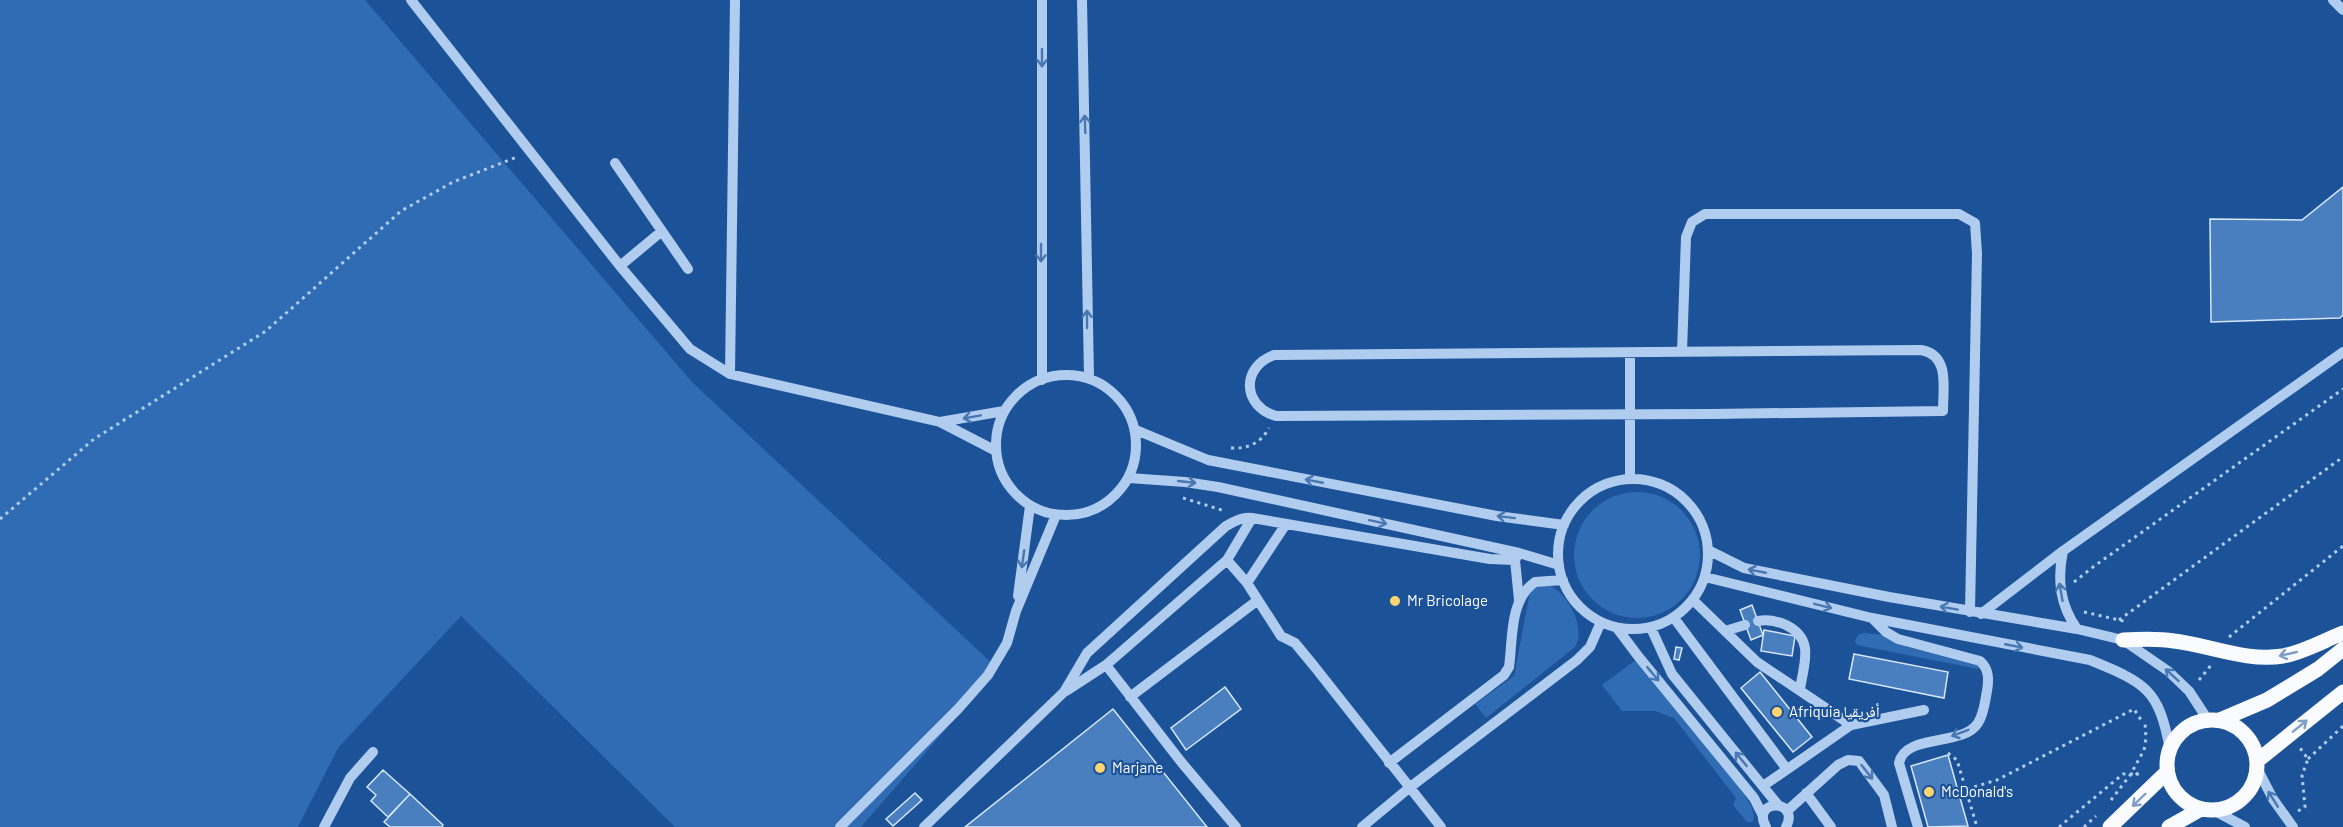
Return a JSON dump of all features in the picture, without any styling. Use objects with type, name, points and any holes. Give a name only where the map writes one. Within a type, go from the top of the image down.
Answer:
[{"type":"main road","points":[[2123,640],[2174,640],[2223,651],[2257,656],[2282,656],[2312,648],[2343,633]]},
{"type":"main road","points":[[2110,827],[2152,788],[2168,761],[2176,737],[2185,728],[2214,720],[2267,700],[2318,669],[2343,649]]},
{"type":"main road","points":[[2257,765],[2290,734],[2343,692]]},
{"type":"main road","points":[[2169,827],[2207,810],[2226,808],[2238,802],[2254,782],[2257,765],[2248,739],[2231,724],[2214,720]]},
{"type":"main road","points":[[2168,761],[2175,792],[2191,805],[2207,810]]},
{"type":"street","points":[[411,0],[620,266],[690,349],[730,374],[940,422],[996,452]]},
{"type":"street","points":[[730,374],[735,0]]},
{"type":"street","points":[[1042,0],[1042,380]]},
{"type":"street","points":[[1082,0],[1089,377]]},
{"type":"street","points":[[2333,0],[2343,10]]},
{"type":"street","points":[[615,163],[688,269]]},
{"type":"street","points":[[1682,352],[1686,237],[1692,222],[1705,214],[1959,214],[1975,223],[1977,254],[1976,613]]},
{"type":"street","points":[[620,266],[662,231]]},
{"type":"street","points":[[1928,351],[1938,358],[1943,367],[1943,411],[1276,416],[1268,414],[1255,402],[1250,386],[1254,369],[1266,358],[1274,355],[1682,352],[1928,351]]},
{"type":"street","points":[[1976,613],[2343,352]]},
{"type":"street","points":[[1629,353],[1630,478]]},
{"type":"street","points":[[1055,374],[1089,377],[1114,392],[1126,407],[1136,430],[1137,448],[1129,478],[1115,497],[1094,510],[1081,514],[1056,515],[1030,506],[1017,496],[1000,469],[996,452],[998,427],[1004,411],[1024,387],[1055,374]]},
{"type":"street","points":[[940,422],[1004,411]]},
{"type":"street","points":[[1136,430],[1208,460],[1497,516],[1564,525]]},
{"type":"street","points":[[1129,478],[1218,487],[1559,565]]},
{"type":"street","points":[[1630,478],[1653,482],[1675,491],[1692,507],[1704,527],[1708,550],[1705,577],[1693,600],[1674,618],[1651,628],[1634,630],[1617,628],[1601,622],[1581,608],[1566,588],[1563,580],[1559,565],[1558,544],[1564,525],[1575,507],[1590,492],[1609,483],[1630,478]]},
{"type":"street","points":[[1016,611],[1030,506]]},
{"type":"street","points":[[840,827],[958,709],[988,675],[1007,643],[1016,611],[1056,515]]},
{"type":"street","points":[[1064,692],[1087,653],[1226,526],[1247,517],[1490,559],[1517,557]]},
{"type":"street","points":[[924,827],[1064,692],[1106,665],[1227,560],[1247,517]]},
{"type":"street","points":[[1247,583],[1286,524]]},
{"type":"street","points":[[1708,550],[1744,568],[1976,613],[2077,629],[2123,640],[2168,670],[2214,720]]},
{"type":"street","points":[[2063,551],[2060,565],[2061,592],[2069,618],[2077,629]]},
{"type":"street","points":[[1517,557],[1519,600]]},
{"type":"street","points":[[1227,560],[1247,583],[1281,636],[1296,643],[1441,827]]},
{"type":"street","points":[[1705,577],[1872,618],[2090,660],[2123,674],[2151,694],[2163,716],[2168,761]]},
{"type":"street","points":[[1389,763],[1504,675],[1509,667],[1519,600],[1528,586],[1535,582],[1563,580]]},
{"type":"street","points":[[1130,697],[1258,600]]},
{"type":"street","points":[[1693,600],[1757,662],[1851,725]]},
{"type":"street","points":[[1674,618],[1786,768]]},
{"type":"street","points":[[1872,618],[1886,632],[1898,639],[1980,661],[1989,679],[1978,724],[1968,731],[1909,748],[1900,758],[1899,764],[1918,827]]},
{"type":"street","points":[[1758,621],[1764,619],[1780,622],[1797,630],[1804,639],[1805,657],[1800,689]]},
{"type":"street","points":[[1362,827],[1409,788],[1577,660],[1590,647],[1601,622]]},
{"type":"street","points":[[1725,631],[1745,625]]},
{"type":"street","points":[[1617,628],[1751,794],[1764,821]]},
{"type":"street","points":[[1651,628],[1672,674],[1782,808],[1789,821],[1786,827]]},
{"type":"street","points":[[1106,665],[1236,827]]},
{"type":"street","points":[[1763,786],[1851,725],[1924,710]]},
{"type":"street","points":[[324,827],[350,778],[373,752]]},
{"type":"street","points":[[1764,821],[1768,808],[1782,808],[1806,793],[1842,761],[1858,760],[1884,795],[1892,827]]},
{"type":"street","points":[[2257,765],[2285,818],[2293,827]]},
{"type":"street","points":[[1806,793],[1832,827]]},
{"type":"street","points":[[2207,810],[2245,827]]},
{"type":"path","points":[[0,519],[94,439],[266,331],[401,211],[453,183],[530,152]]},
{"type":"path","points":[[2072,584],[2343,389]]},
{"type":"path","points":[[1230,448],[1240,449],[1263,438],[1276,416]]},
{"type":"path","points":[[2119,620],[2343,457]]},
{"type":"path","points":[[1175,496],[1247,517]]},
{"type":"path","points":[[2225,640],[2343,546]]},
{"type":"path","points":[[2189,692],[2214,661]]},
{"type":"path","points":[[1967,789],[1997,780],[2134,709],[2144,723],[2146,738],[2144,750],[2132,772],[2106,806]]},
{"type":"path","points":[[2144,723],[2163,716]]},
{"type":"path","points":[[2285,818],[2306,807],[2302,775],[2308,759],[2343,726]]},
{"type":"path","points":[[2290,734],[2308,759]]},
{"type":"path","points":[[1946,738],[1946,752],[1957,760],[1977,827]]},
{"type":"path","points":[[2138,775],[2168,761]]},
{"type":"path","points":[[2059,827],[2123,774],[2132,772],[2152,788]]},
{"type":"path","points":[[2084,827],[2099,812]]},
{"type":"shaded area","points":[[0,0],[365,0],[692,382],[998,669],[861,827],[675,827],[461,616],[338,748],[298,827],[0,827]]},
{"type":"shaded area","points":[[1637,492],[1661,497],[1681,511],[1695,531],[1700,555],[1695,579],[1681,599],[1661,613],[1637,618],[1613,613],[1593,599],[1579,579],[1574,555],[1579,531],[1593,511],[1613,497]]},
{"type":"shaded area","points":[[1548,585],[1568,602],[1577,620],[1579,630],[1575,647],[1486,718],[1475,704],[1514,676],[1530,592],[1535,587]]},
{"type":"shaded area","points":[[1864,633],[1885,635],[1907,647],[1979,666],[1978,669],[1857,645],[1855,641],[1858,635]]},
{"type":"shaded area","points":[[1637,659],[1746,797],[1754,813],[1753,822],[1747,822],[1733,805],[1736,798],[1674,718],[1655,711],[1622,711],[1602,685]]},
{"type":"building","points":[[2343,187],[2343,315],[2340,318],[2211,322],[2210,219],[2302,220]]},
{"type":"building","points":[[1752,605],[1763,635],[1751,640],[1740,610]]},
{"type":"building","points":[[1764,630],[1795,636],[1792,656],[1761,651]]},
{"type":"building","points":[[1676,647],[1682,648],[1679,660],[1674,659]]},
{"type":"building","points":[[1854,654],[1948,672],[1944,698],[1849,679]]},
{"type":"building","name":"Afriquia أفريقيا","points":[[1760,672],[1812,737],[1793,752],[1741,688]]},
{"type":"building","points":[[1225,687],[1241,709],[1186,750],[1171,728]]},
{"type":"building","name":"Marjane","points":[[1113,709],[1207,827],[965,827]]},
{"type":"building","points":[[1948,755],[1968,826],[1928,827],[1911,766]]},
{"type":"building","points":[[383,770],[410,794],[388,817],[371,801],[376,795],[367,787]]},
{"type":"building","points":[[915,793],[922,800],[893,826],[886,819]]},
{"type":"building","points":[[410,794],[443,825],[442,827],[390,827],[384,822]]},
{"type":"place","name":"Mr Bricolage","points":[[1395,601]]},
{"type":"place","name":"Afriquia أفريقيا","points":[[1777,712]]},
{"type":"place","name":"Marjane","points":[[1100,768]]},
{"type":"place","name":"McDonald's","points":[[1929,792]]}]
